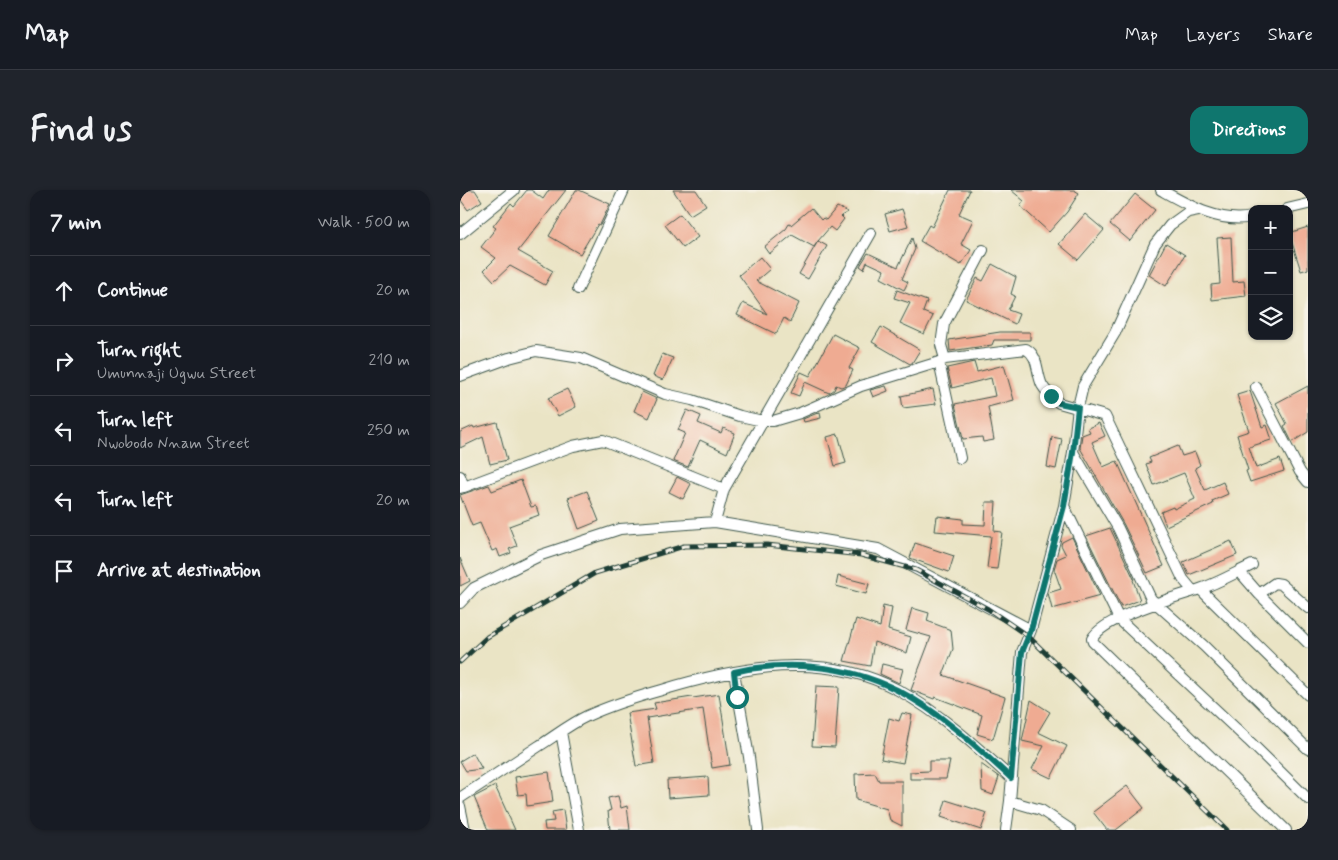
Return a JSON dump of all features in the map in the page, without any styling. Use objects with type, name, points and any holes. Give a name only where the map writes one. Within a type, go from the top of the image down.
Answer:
[{"type":"street","points":[[460,234],[514,190]]},
{"type":"street","points":[[578,288],[624,190]]},
{"type":"street","points":[[1162,190],[1198,210],[1230,218],[1248,218]]},
{"type":"street","points":[[1293,208],[1308,204]]},
{"type":"street","points":[[1006,830],[1022,652],[1031,630],[1064,506],[1078,407],[1083,386],[1115,333],[1155,244],[1170,225],[1188,212],[1198,210]]},
{"type":"street","points":[[714,522],[724,489],[871,233]]},
{"type":"street","points":[[960,458],[942,361],[941,345],[944,324],[983,250]]},
{"type":"street","points":[[460,376],[509,358],[536,351],[581,358],[665,394],[692,400],[740,416],[773,421],[800,413],[861,386],[942,361],[1026,349],[1035,358],[1043,388],[1059,403],[1106,416],[1183,579],[1308,695]]},
{"type":"street","points":[[1256,388],[1300,472],[1308,482]]},
{"type":"street","points":[[460,476],[462,487],[572,446],[603,440],[724,489]]},
{"type":"street","points":[[1073,452],[1118,528],[1148,596],[1204,646],[1308,749]]},
{"type":"street","points":[[1064,506],[1119,619],[1308,799]]},
{"type":"street","points":[[460,603],[474,588],[542,555],[620,529],[714,522],[878,549],[1031,630]]},
{"type":"street","points":[[1252,565],[1197,590],[1154,603],[1119,619],[1097,633],[1092,639],[1286,830]]},
{"type":"street","points":[[1239,572],[1308,643]]},
{"type":"street","points":[[1259,594],[1275,583],[1281,584],[1308,608]]},
{"type":"street","points":[[460,798],[560,732],[586,717],[611,706],[684,683],[766,667],[818,667],[841,670],[898,690],[938,716],[974,743],[1011,778]]},
{"type":"street","points":[[734,672],[749,757],[758,830]]},
{"type":"street","points":[[560,732],[579,830]]},
{"type":"street","points":[[1010,801],[1041,810],[1071,830]]},
{"type":"street","points":[[460,806],[465,830]]},
{"type":"building","points":[[463,190],[475,190],[482,201],[468,210],[460,199],[460,192]]},
{"type":"building","points":[[527,190],[531,190],[543,199],[549,190],[566,190],[518,251],[553,271],[545,285],[510,266],[494,281],[484,270],[496,258],[481,247],[496,228],[493,226],[511,203],[514,206]]},
{"type":"building","points":[[576,190],[610,204],[600,225],[598,224],[580,254],[549,236]]},
{"type":"building","points":[[673,190],[696,190],[706,205],[690,215]]},
{"type":"building","points":[[950,190],[970,190],[959,214],[973,220],[961,244],[971,250],[961,265],[920,241],[929,225],[932,227]]},
{"type":"building","points":[[1011,190],[1074,190],[1079,193],[1067,212],[1049,232],[1020,206],[1024,201]]},
{"type":"building","points":[[1135,194],[1155,210],[1130,241],[1110,224]]},
{"type":"building","points":[[837,207],[848,212],[841,216],[844,219],[835,231],[830,227],[814,247],[792,235],[769,254],[764,247],[786,229],[789,224],[791,225],[811,208],[821,220],[823,218],[826,220]]},
{"type":"building","points":[[902,209],[908,226],[890,231],[885,214]]},
{"type":"building","points":[[680,214],[698,237],[683,248],[665,225]]},
{"type":"building","points":[[1085,214],[1104,230],[1078,260],[1059,244]]},
{"type":"building","points":[[1308,227],[1308,269],[1301,271],[1293,246],[1293,232]]},
{"type":"building","points":[[1231,237],[1233,282],[1244,281],[1246,296],[1212,300],[1211,285],[1220,284],[1217,238]]},
{"type":"building","points":[[912,238],[915,249],[902,279],[908,282],[904,290],[881,278],[884,270],[867,262],[864,269],[860,266],[868,253],[898,267]]},
{"type":"building","points":[[818,241],[827,246],[808,279],[799,274]]},
{"type":"building","points":[[1166,243],[1185,255],[1166,286],[1149,275]]},
{"type":"building","points":[[760,257],[770,269],[756,281],[799,303],[790,322],[784,318],[776,334],[737,315],[743,303],[767,314],[739,275]]},
{"type":"building","points":[[992,264],[1016,277],[1011,294],[1015,296],[1008,310],[1019,314],[1015,324],[966,300],[977,278],[983,281]]},
{"type":"building","points":[[897,290],[927,301],[923,312],[933,316],[924,334],[900,323],[910,303],[894,298]]},
{"type":"building","points":[[881,327],[920,350],[912,363],[910,364],[872,342]]},
{"type":"building","points":[[1000,332],[1030,332],[1030,340],[994,340],[992,345],[950,351],[949,340]]},
{"type":"building","points":[[833,334],[860,348],[849,368],[853,370],[846,385],[841,387],[836,385],[834,390],[829,393],[805,382],[799,396],[791,393],[801,372],[810,376]]},
{"type":"building","points":[[662,354],[673,358],[663,380],[653,376]]},
{"type":"building","points":[[974,362],[977,372],[1004,365],[1014,400],[988,407],[994,440],[983,442],[982,437],[963,439],[955,404],[995,396],[991,378],[952,388],[947,368]]},
{"type":"building","points":[[886,386],[888,391],[873,397],[870,390]]},
{"type":"building","points":[[1308,386],[1308,432],[1292,442],[1284,426],[1287,424],[1276,403]]},
{"type":"building","points":[[567,389],[576,407],[558,416],[548,398]]},
{"type":"building","points":[[933,389],[936,404],[903,408],[901,396]]},
{"type":"building","points":[[1250,391],[1262,427],[1267,425],[1271,437],[1271,440],[1249,447],[1256,468],[1280,459],[1284,471],[1250,482],[1237,435],[1249,431],[1237,395]]},
{"type":"building","points":[[642,392],[657,399],[649,418],[634,411]]},
{"type":"building","points":[[687,410],[701,416],[698,423],[721,433],[723,428],[735,433],[727,453],[700,440],[688,467],[673,461],[685,433],[678,430]]},
{"type":"building","points":[[820,412],[821,418],[804,422],[803,419]]},
{"type":"building","points":[[497,422],[507,460],[490,464],[483,437],[460,448],[460,432],[473,426],[474,428]]},
{"type":"building","points":[[1099,423],[1105,436],[1092,442],[1103,467],[1117,461],[1164,566],[1147,573],[1124,525],[1080,448],[1082,435],[1090,432],[1088,428]]},
{"type":"building","points":[[838,434],[846,463],[835,466],[827,437]]},
{"type":"building","points":[[1052,437],[1062,439],[1056,469],[1047,467]]},
{"type":"building","points":[[1178,446],[1182,456],[1195,452],[1200,465],[1195,468],[1205,490],[1223,482],[1228,494],[1212,501],[1213,504],[1166,526],[1161,512],[1173,507],[1174,509],[1195,499],[1184,473],[1154,485],[1146,464],[1151,462],[1149,458]]},
{"type":"building","points":[[677,477],[691,484],[683,499],[669,492]]},
{"type":"building","points":[[521,480],[531,507],[536,506],[539,515],[509,526],[517,546],[509,549],[511,553],[500,557],[497,549],[492,551],[480,523],[472,526],[460,495],[489,485],[492,491]]},
{"type":"building","points":[[587,491],[599,521],[579,529],[568,498]]},
{"type":"building","points":[[986,502],[996,502],[994,531],[1002,532],[997,569],[987,568],[991,536],[935,531],[937,516],[963,519],[963,524],[985,525]]},
{"type":"building","points":[[1110,528],[1134,579],[1140,600],[1121,607],[1086,536]]},
{"type":"building","points":[[1072,537],[1100,596],[1052,609],[1048,593],[1061,589],[1054,569],[1057,559],[1066,555],[1061,545],[1062,542]]},
{"type":"building","points":[[1231,541],[1237,555],[1189,575],[1183,562]]},
{"type":"building","points":[[915,543],[954,556],[949,572],[910,558]]},
{"type":"building","points":[[460,558],[470,581],[460,586]]},
{"type":"building","points":[[838,576],[869,584],[866,594],[836,586]]},
{"type":"building","points":[[883,606],[892,608],[888,630],[911,637],[907,653],[874,642],[870,666],[844,661],[856,619],[880,627]]},
{"type":"building","points":[[912,608],[929,613],[927,621],[951,630],[953,649],[943,675],[1005,697],[993,739],[977,734],[982,715],[911,690],[931,637],[906,630]]},
{"type":"building","points":[[882,664],[903,669],[899,683],[880,674]]},
{"type":"building","points":[[816,686],[839,687],[835,747],[812,746]]},
{"type":"building","points":[[719,694],[730,765],[712,768],[703,709],[647,718],[654,763],[636,766],[627,713],[656,709],[654,703]]},
{"type":"building","points":[[1031,700],[1050,712],[1038,732],[1067,746],[1051,778],[1032,769],[1044,746],[1022,741]]},
{"type":"building","points":[[902,713],[912,715],[903,763],[881,759],[889,718],[899,721]]},
{"type":"building","points":[[473,753],[482,769],[466,771],[460,761]]},
{"type":"building","points":[[929,761],[950,761],[946,779],[910,779],[910,772],[929,771]]},
{"type":"building","points":[[981,764],[999,777],[993,795],[982,791]]},
{"type":"building","points":[[549,772],[553,802],[527,806],[526,794],[518,795],[515,777]]},
{"type":"building","points":[[875,773],[879,781],[902,781],[902,826],[890,820],[887,809],[856,800],[855,774]]},
{"type":"building","points":[[708,777],[709,795],[668,798],[667,780]]},
{"type":"building","points":[[495,786],[515,830],[488,830],[474,797]]},
{"type":"building","points":[[1127,786],[1144,808],[1116,830],[1107,830],[1093,812]]},
{"type":"building","points":[[618,796],[621,808],[627,806],[630,830],[610,830],[608,811],[611,810],[608,798]]},
{"type":"building","points":[[946,800],[987,813],[981,830],[941,817]]},
{"type":"building","points":[[563,810],[566,830],[545,830],[544,822],[554,821],[552,812]]},
{"type":"railway","points":[[460,662],[487,637],[595,573],[684,546],[767,545],[861,555],[916,570],[988,609],[1029,637],[1227,830]]},
{"type":"route","points":[[737,697],[734,672],[766,667],[794,666],[841,670],[898,690],[938,716],[974,743],[1011,778],[1022,652],[1031,630],[1064,506],[1078,407],[1059,403],[1051,396]]}]
